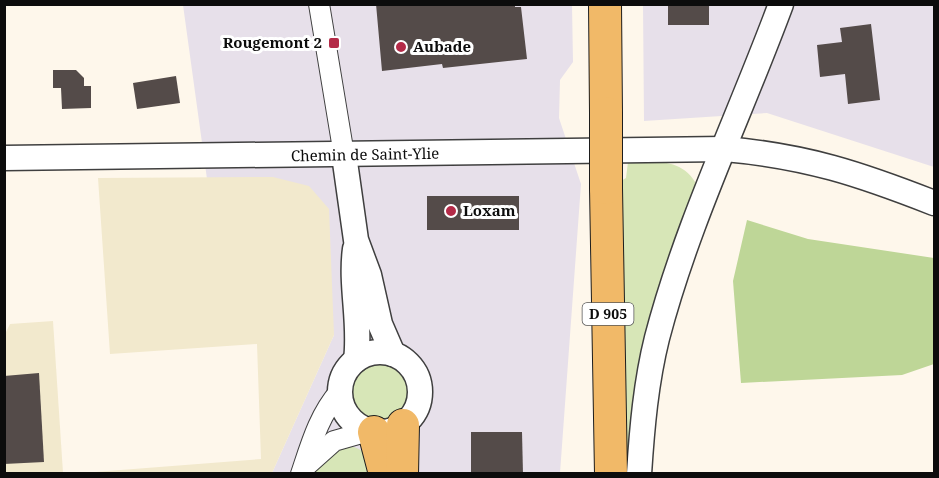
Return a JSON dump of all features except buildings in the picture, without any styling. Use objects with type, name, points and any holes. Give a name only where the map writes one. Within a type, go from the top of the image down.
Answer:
[{"type":"main road","name":"D 905","points":[[605,4],[611,474]]},
{"type":"main road","points":[[591,474],[598,240],[607,223]]},
{"type":"main road","points":[[402,474],[404,425]]},
{"type":"main road","points":[[372,432],[385,474]]},
{"type":"street","points":[[319,4],[356,240],[369,275],[381,324],[393,354]]},
{"type":"street","points":[[639,474],[643,421],[657,339],[679,269],[781,4]]},
{"type":"street","name":"Chemin de Saint-Ylie","points":[[4,158],[725,149],[771,153],[832,166],[934,203]]},
{"type":"street","points":[[356,240],[352,271],[358,326],[356,360]]},
{"type":"street","points":[[370,353],[393,354],[411,366],[420,385],[418,408],[404,425],[389,432],[372,432],[327,445],[302,472],[308,448],[329,403],[340,391],[347,368],[370,353]]},
{"type":"street","points":[[340,391],[343,408],[348,416],[372,432]]},
{"type":"shaded area","points":[[183,5],[572,5],[573,62],[560,80],[559,118],[581,184],[560,473],[272,473],[334,335],[273,177],[207,179]]},
{"type":"shaded area","points":[[643,5],[934,5],[934,167],[767,113],[644,121]]},
{"type":"shaded area","points":[[273,177],[309,186],[329,209],[334,335],[272,473],[82,473],[261,459],[257,344],[110,354],[98,178]]},
{"type":"shaded area","points":[[53,321],[63,473],[5,474],[5,334],[10,324]]},
{"type":"green space","points":[[628,162],[658,162],[676,165],[691,176],[697,185],[629,474],[622,473],[619,182],[626,178]]},
{"type":"green space","points":[[747,220],[808,239],[934,258],[934,364],[902,375],[741,383],[733,281]]},
{"type":"green space","points":[[380,361],[397,366],[402,370],[406,375],[411,392],[406,409],[402,414],[397,418],[380,423],[363,418],[358,414],[354,409],[349,392],[354,375],[358,370],[363,366]]},
{"type":"green space","points":[[346,446],[362,451],[378,473],[312,474],[330,452]]},
{"type":"place","name":"Rougemont 2","points":[[334,43]]},
{"type":"place","name":"Aubade","points":[[401,47]]},
{"type":"place","name":"Loxam","points":[[451,211]]}]
